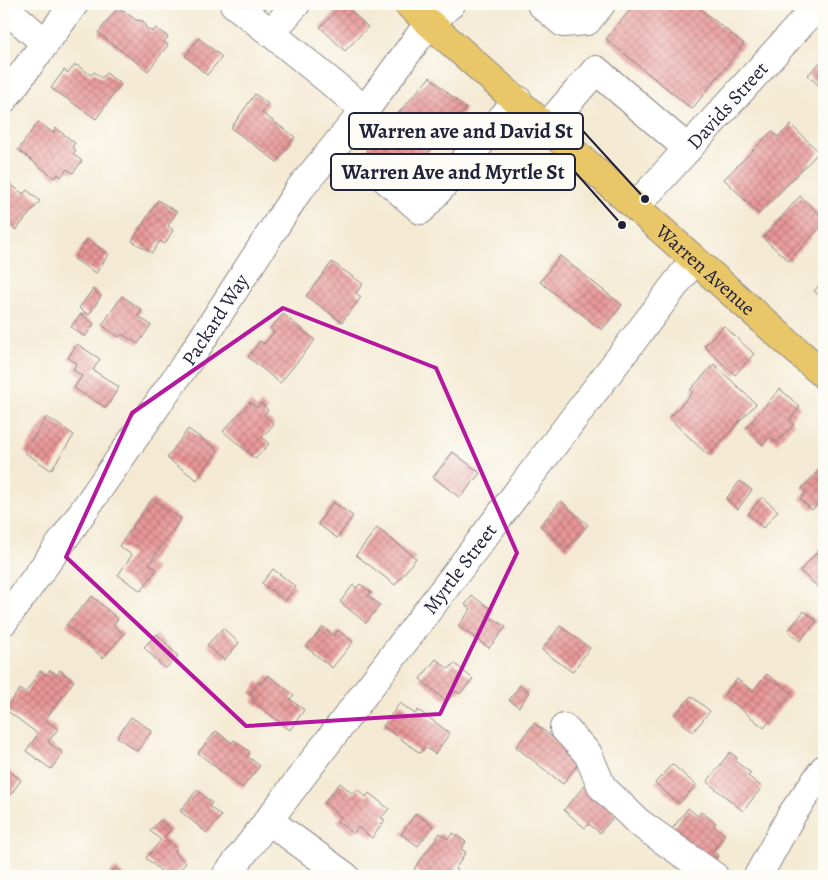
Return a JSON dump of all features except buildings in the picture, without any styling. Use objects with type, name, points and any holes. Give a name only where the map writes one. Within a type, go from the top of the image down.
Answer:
[{"type":"main road","name":"Warren Avenue","points":[[408,4],[518,100],[824,375]]},
{"type":"street","points":[[4,99],[44,42],[74,4]]},
{"type":"street","points":[[234,4],[366,110]]},
{"type":"street","points":[[271,34],[296,4]]},
{"type":"street","name":"Packard Way","points":[[4,621],[61,543],[192,355],[298,191],[366,110],[429,23],[451,4]]},
{"type":"street","points":[[541,4],[563,23],[587,21],[602,4]]},
{"type":"street","name":"Davids Street","points":[[636,206],[819,4]]},
{"type":"street","points":[[4,7],[44,42]]},
{"type":"street","points":[[546,126],[596,70],[688,149]]},
{"type":"street","points":[[373,168],[421,210],[518,100]]},
{"type":"street","name":"Myrtle Street","points":[[226,876],[694,260]]},
{"type":"street","points":[[564,728],[588,754],[602,786],[638,822],[714,876]]},
{"type":"street","points":[[758,876],[792,814],[824,769]]},
{"type":"street","points":[[268,820],[345,876]]},
{"type":"highlighted area","points":[[283,308],[436,368],[517,553],[440,714],[246,726],[66,557],[132,413]]},
{"type":"place","name":"Warren ave and David St","points":[[645,199]]},
{"type":"place","name":"Warren Ave and Myrtle St","points":[[622,225]]}]
